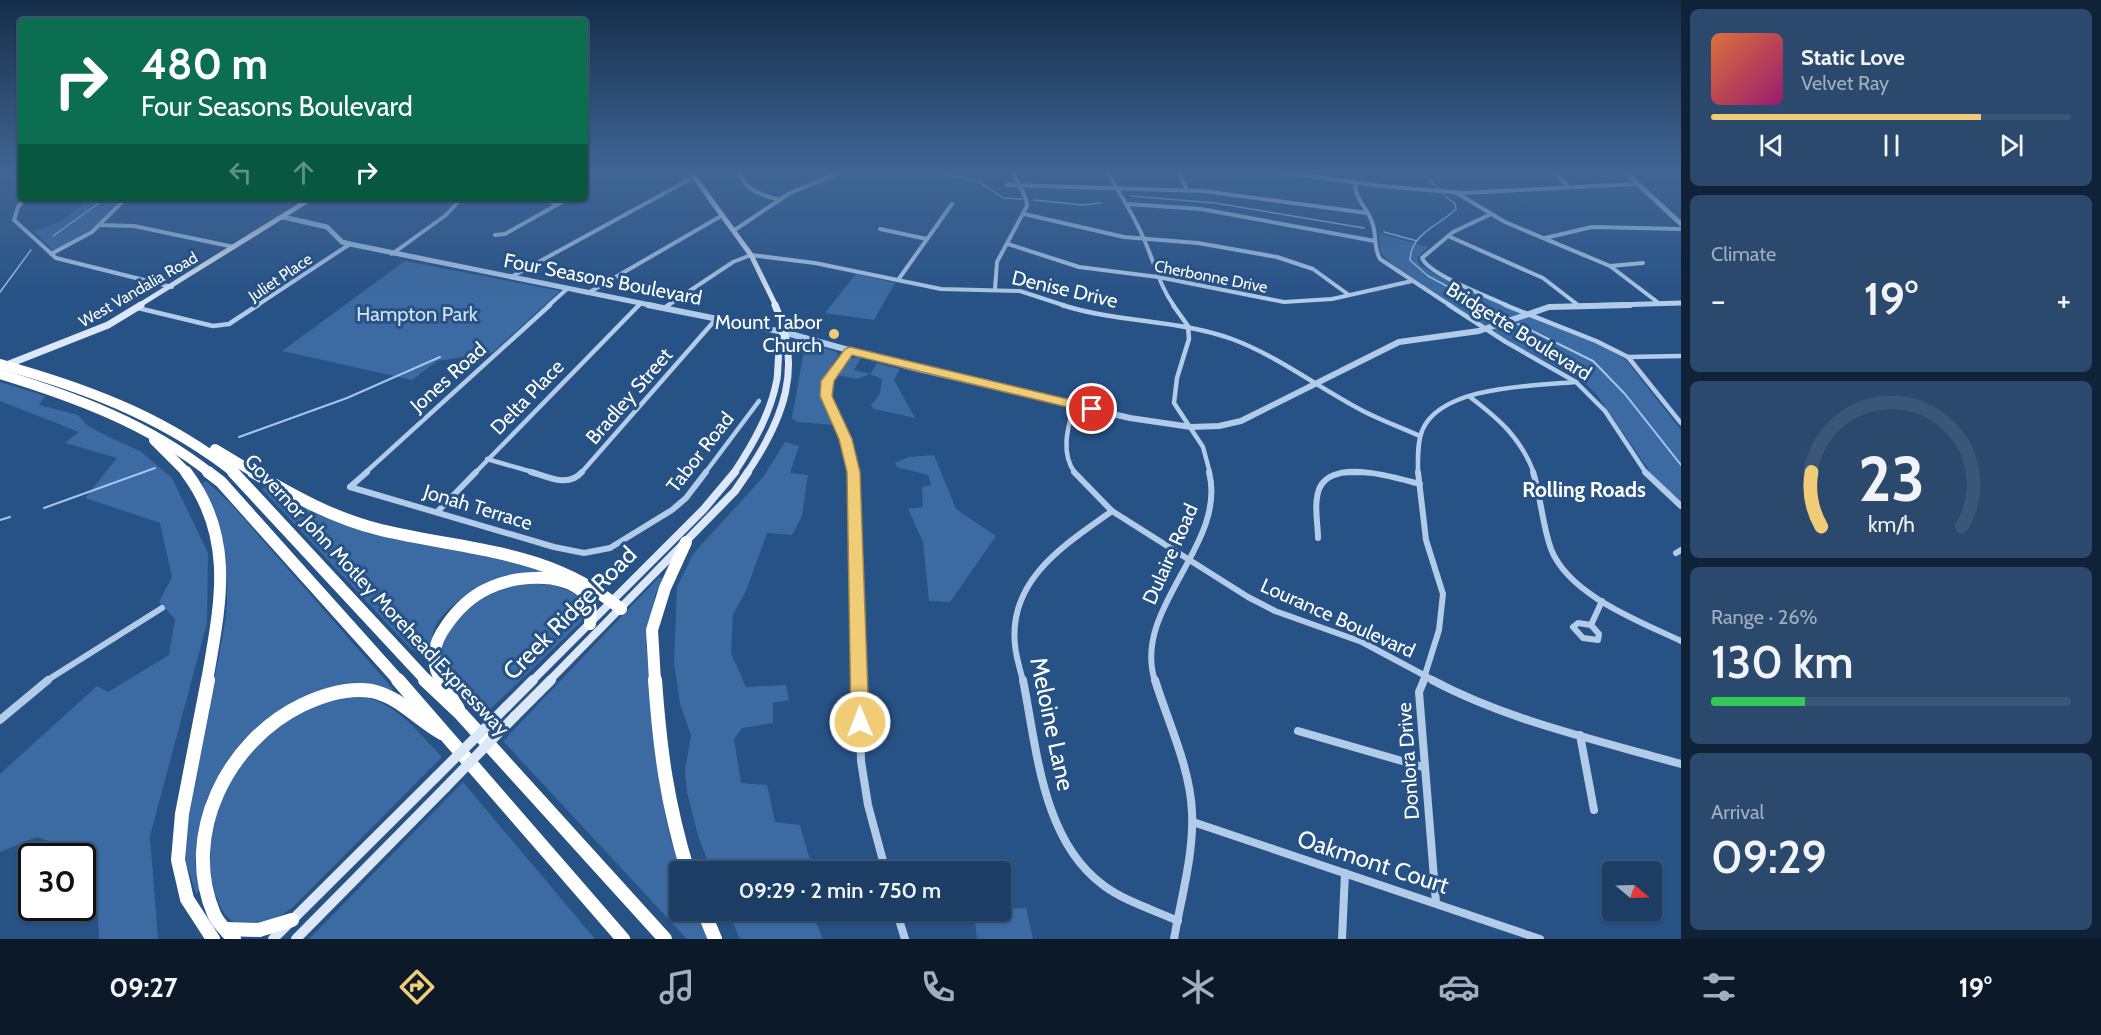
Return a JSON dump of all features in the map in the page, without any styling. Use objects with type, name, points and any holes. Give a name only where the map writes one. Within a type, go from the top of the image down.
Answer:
[{"type":"highway","name":"Governor John Motley Morehead Expressway","points":[[1,370],[17,369],[100,394],[127,405],[200,445],[250,487],[444,700],[461,714],[665,939]]},
{"type":"highway","name":"Governor John Motley Morehead Expressway","points":[[1,370],[89,402],[125,418],[181,450],[221,482],[435,721],[442,733],[623,939]]},
{"type":"highway","points":[[125,418],[187,468],[204,495],[216,526],[223,582],[215,642],[180,828],[178,871],[186,898],[196,919],[217,935],[259,932],[292,920]]},
{"type":"highway","points":[[200,445],[216,449],[258,476],[309,504],[347,521],[415,539],[539,564],[593,585],[617,604]]},
{"type":"highway","points":[[685,861],[671,817],[660,755],[652,630],[665,588],[686,542]]},
{"type":"highway","points":[[461,714],[438,674],[432,656],[445,625],[464,602],[489,586],[519,579],[539,578],[561,582],[585,594],[591,609],[590,624]]},
{"type":"highway","points":[[217,935],[214,916],[205,890],[203,833],[216,793],[238,759],[263,731],[306,703],[355,690],[390,696],[406,705],[429,727],[442,733]]},
{"type":"highway","points":[[708,921],[715,939]]},
{"type":"main road","name":"West Vandalia Road","points":[[1,370],[84,336],[138,308],[286,215]]},
{"type":"main road","name":"Creek Ridge Road","points":[[273,939],[590,624],[617,604],[686,542],[735,491],[765,446],[776,424],[787,390],[789,341],[783,332],[777,308],[751,255],[721,216]]},
{"type":"main road","name":"Creek Ridge Road","points":[[296,939],[515,716],[703,510],[750,450],[761,430],[774,395],[779,342],[783,332]]},
{"type":"main road","points":[[790,350],[812,340]]},
{"type":"street","points":[[16,215],[14,220],[51,254],[64,261],[172,287]]},
{"type":"street","points":[[51,254],[81,239],[109,215]]},
{"type":"street","points":[[393,254],[446,215]]},
{"type":"street","points":[[495,235],[505,234],[539,215]]},
{"type":"street","points":[[509,278],[625,215]]},
{"type":"street","points":[[733,231],[758,215]]},
{"type":"street","points":[[898,280],[944,215]]},
{"type":"street","points":[[995,289],[997,262],[1024,215]]},
{"type":"street","points":[[1029,215],[1057,220],[1097,232],[1144,239],[1198,243],[1277,258],[1313,270],[1349,295]]},
{"type":"street","points":[[1132,215],[1144,239],[1163,291],[1188,326]]},
{"type":"street","points":[[1237,215],[1375,241]]},
{"type":"street","name":"Bridgette Boulevard","points":[[1367,215],[1373,224],[1376,254],[1380,259],[1486,329],[1576,382],[1605,411],[1644,472],[1681,506]]},
{"type":"street","points":[[1487,215],[1477,218],[1448,236],[1422,258],[1424,263],[1444,276],[1525,314],[1596,341],[1628,357],[1678,415],[1681,423]]},
{"type":"street","points":[[1491,215],[1610,266],[1660,304]]},
{"type":"street","points":[[588,293],[721,216]]},
{"type":"street","name":"Four Seasons Boulevard","points":[[283,217],[327,227],[342,242],[350,244],[783,332],[850,351],[1170,426],[1219,426],[1241,422],[1400,342],[1452,336],[1486,329],[1550,307],[1681,303]]},
{"type":"street","points":[[99,225],[134,226],[234,247]]},
{"type":"street","points":[[1545,238],[1592,227],[1681,229]]},
{"type":"street","points":[[880,229],[927,238]]},
{"type":"street","points":[[1448,236],[1543,278],[1578,305]]},
{"type":"street","name":"Juliet Place","points":[[138,308],[221,326],[238,319],[350,244]]},
{"type":"street","name":"Cherbonne Drive","points":[[1008,244],[1079,267],[1158,277],[1284,302],[1332,299],[1412,281]]},
{"type":"street","points":[[664,308],[733,262],[751,255]]},
{"type":"street","name":"Denise Drive","points":[[751,255],[796,259],[960,291],[995,289],[1029,293],[1094,315],[1188,326],[1225,336],[1261,351],[1365,412],[1420,436]]},
{"type":"street","points":[[1610,266],[1643,263]]},
{"type":"street","name":"Jones Road","points":[[350,487],[567,289]]},
{"type":"street","name":"Delta Place","points":[[437,512],[640,304]]},
{"type":"street","name":"Bradley Street","points":[[487,459],[559,480],[568,482],[576,479],[716,319]]},
{"type":"street","name":"Dulaire Road","points":[[1174,939],[1193,822],[1188,785],[1157,690],[1151,657],[1156,627],[1207,522],[1212,490],[1207,457],[1191,427],[1174,403],[1173,392],[1189,339],[1188,326]]},
{"type":"street","points":[[850,351],[827,381],[826,396],[846,439],[854,472],[861,761],[868,805],[883,861]]},
{"type":"street","points":[[1628,357],[1681,356]]},
{"type":"street","points":[[1420,436],[1430,418],[1441,409],[1470,397],[1576,382]]},
{"type":"street","points":[[1470,397],[1504,423],[1526,451],[1534,467],[1550,548],[1568,573],[1602,601],[1681,641]]},
{"type":"street","name":"Tabor Road","points":[[598,552],[638,531],[686,498],[759,401]]},
{"type":"street","name":"Lourance Boulevard","points":[[1074,405],[1066,436],[1070,464],[1084,486],[1112,511],[1248,597],[1275,611],[1362,642],[1468,699],[1501,712],[1681,764]]},
{"type":"street","name":"Donlora Drive","points":[[1420,436],[1420,484],[1429,553],[1443,594],[1425,676],[1419,692],[1423,767],[1436,903]]},
{"type":"street","points":[[1318,538],[1317,497],[1320,485],[1329,477],[1352,471],[1420,484]]},
{"type":"street","name":"Jonah Terrace","points":[[350,487],[554,547],[584,553],[598,552]]},
{"type":"street","name":"Meloine Lane","points":[[1112,511],[1054,552],[1038,569],[1017,613],[1016,644],[1053,817],[1066,845],[1082,866],[1104,886],[1178,921]]},
{"type":"street","points":[[1591,624],[1602,601]]},
{"type":"street","points":[[0,720],[64,668],[162,608]]},
{"type":"street","points":[[1298,730],[1423,767]]},
{"type":"street","points":[[1580,735],[1594,810]]},
{"type":"street","name":"Oakmont Court","points":[[1193,822],[1436,903],[1527,937],[1540,939]]},
{"type":"street","points":[[1342,939],[1345,873]]},
{"type":"street","points":[[899,921],[905,939]]},
{"type":"green space","points":[[70,215],[105,215],[91,229],[52,250],[34,231],[64,220]]},
{"type":"green space","points":[[1379,233],[1428,247],[1417,258],[1420,265],[1436,275],[1507,308],[1599,344],[1626,360],[1681,430],[1681,501],[1655,479],[1597,395],[1583,381],[1516,345],[1395,267],[1380,252]]},
{"type":"green space","name":"Hampton Park","points":[[405,261],[560,291],[492,353],[437,361],[412,380],[282,351]]},
{"type":"green space","points":[[856,274],[895,283],[874,320],[825,313]]},
{"type":"green space","points":[[817,346],[837,352],[838,356],[826,375],[821,389],[824,405],[834,425],[797,422],[792,418],[803,356],[806,351]]},
{"type":"green space","points":[[861,358],[854,370],[870,374],[857,379],[836,375],[849,359]]},
{"type":"green space","points":[[877,363],[900,369],[894,380],[915,418],[874,409],[871,405],[880,394],[882,379],[870,374]]},
{"type":"green space","points":[[0,382],[45,396],[39,405],[78,415],[88,426],[140,451],[172,478],[208,553],[207,623],[150,836],[158,939],[99,939],[96,843],[56,843],[36,837],[0,852],[0,774],[97,686],[108,692],[169,655],[175,619],[159,602],[172,577],[160,523],[85,498],[117,458],[65,443],[79,432],[0,401]]},
{"type":"green space","points":[[785,442],[799,446],[790,473],[808,475],[802,516],[792,535],[767,533],[746,591],[733,614],[731,653],[746,687],[786,685],[789,700],[773,703],[773,723],[742,728],[734,739],[741,783],[767,785],[775,822],[800,825],[810,861],[708,861],[699,839],[687,793],[685,770],[691,735],[680,704],[674,662],[677,587],[693,554],[764,476]]},
{"type":"green space","points":[[934,455],[956,509],[996,536],[950,602],[929,601],[923,542],[908,509],[923,507],[922,487],[931,485],[928,475],[897,467],[895,463],[909,457]]},
{"type":"green space","points":[[206,481],[231,504],[393,689],[390,692],[336,689],[237,750],[219,775],[206,801],[195,860],[199,891],[196,894],[186,862],[186,831],[226,617],[227,599],[223,548],[215,516],[202,483]]},
{"type":"green space","points":[[266,487],[317,512],[371,532],[408,542],[505,559],[541,570],[556,578],[492,586],[464,597],[439,620],[429,651],[424,658],[409,647],[262,489]]},
{"type":"green space","points":[[659,577],[663,579],[655,595],[646,646],[660,785],[667,825],[677,861],[669,861],[669,920],[503,741]]},
{"type":"green space","points":[[521,583],[553,585],[577,594],[585,611],[581,622],[482,717],[457,692],[442,670],[440,651],[442,640],[452,621],[468,605],[494,589]]},
{"type":"green space","points":[[361,696],[386,705],[396,712],[415,728],[442,757],[293,907],[265,923],[249,926],[234,922],[225,914],[215,894],[210,851],[219,805],[228,784],[240,763],[255,745],[291,715],[325,702]]},
{"type":"green space","points":[[463,782],[595,939],[309,939]]},
{"type":"green space","points":[[1026,908],[1033,939],[977,939],[975,921],[1011,921],[1011,909]]},
{"type":"green space","points":[[670,921],[699,921],[708,939],[687,939]]},
{"type":"green space","points":[[732,921],[815,921],[823,939],[740,939]]},
{"type":"waterway","points":[[53,236],[83,215]]},
{"type":"waterway","points":[[1285,215],[1364,228]]},
{"type":"waterway","points":[[1417,241],[1449,215]]},
{"type":"waterway","points":[[1384,232],[1417,241]]},
{"type":"waterway","points":[[1417,241],[1410,260],[1428,276],[1484,306]]},
{"type":"waterway","points":[[0,292],[31,250]]},
{"type":"waterway","points":[[1481,305],[1501,315]]},
{"type":"waterway","points":[[1518,324],[1593,361],[1625,394],[1681,465]]},
{"type":"waterway","points":[[239,437],[347,398],[440,357]]},
{"type":"waterway","points":[[44,508],[155,468]]},
{"type":"waterway","points":[[0,520],[10,517]]},
{"type":"place","name":"Mount Tabor Church","points":[[834,334]]},
{"type":"district","name":"Rolling Roads","points":[[1584,490]]},
{"type":"route","points":[[860,722],[854,472],[846,439],[829,407],[826,396],[827,381],[836,368],[850,351],[1092,409]]}]
